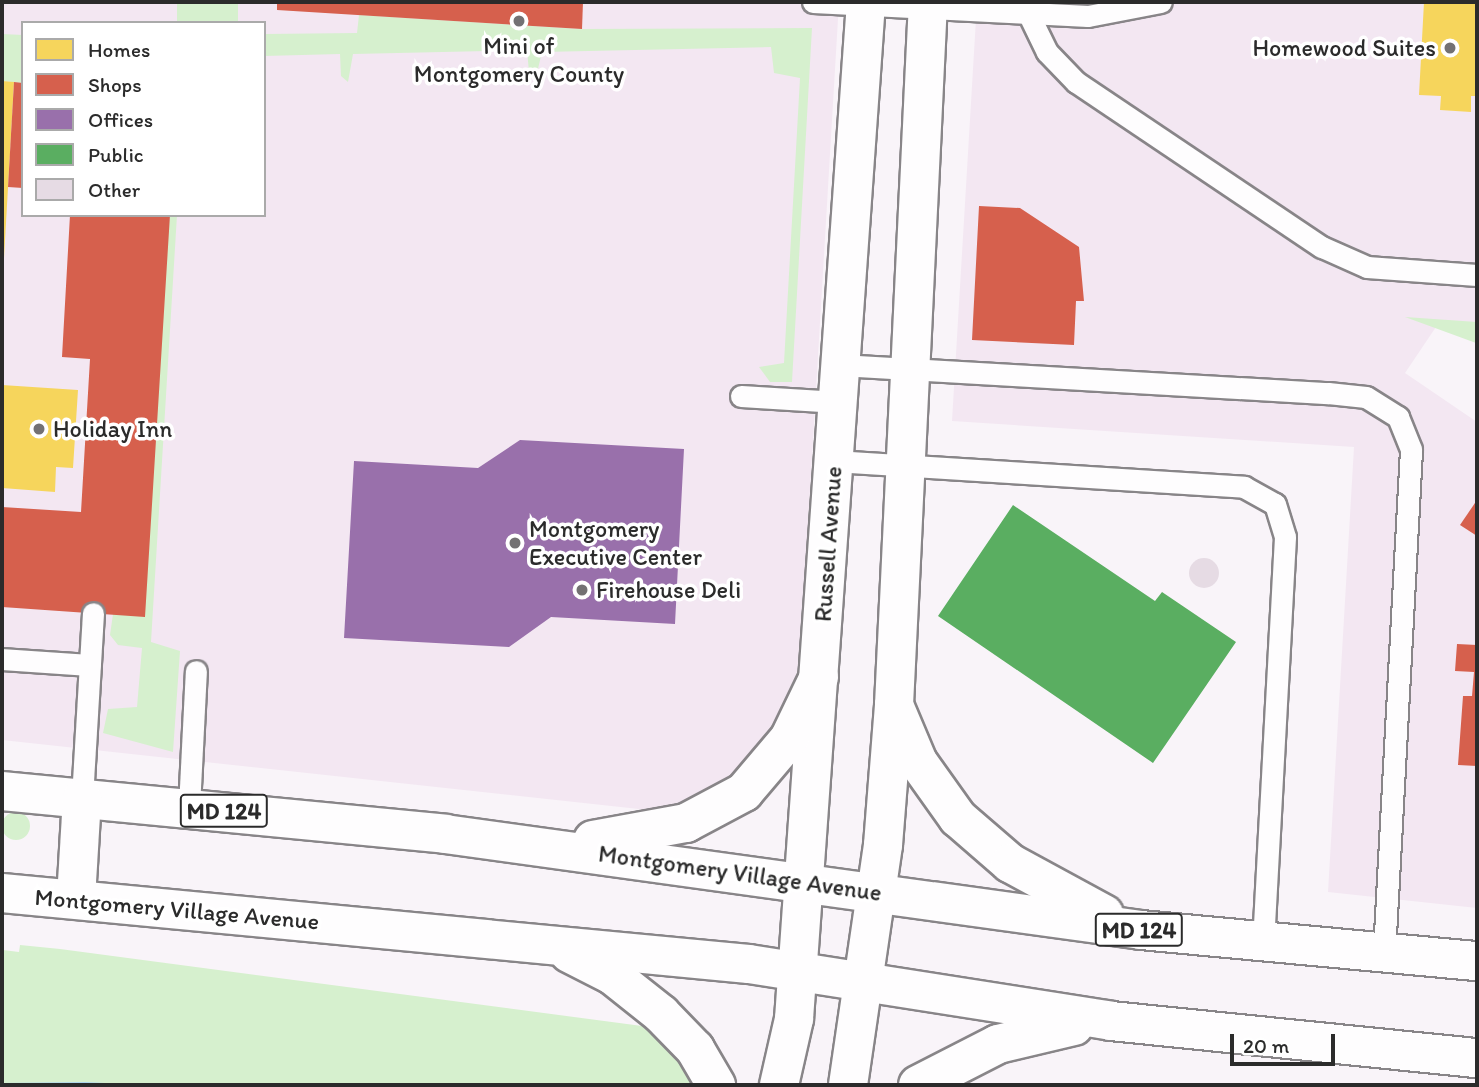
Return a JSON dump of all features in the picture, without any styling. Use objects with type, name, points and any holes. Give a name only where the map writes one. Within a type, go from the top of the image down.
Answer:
[{"type":"main road","name":"Russell Avenue","points":[[779,1085],[797,972],[866,4]]},
{"type":"main road","points":[[848,1085],[866,983],[894,705],[928,6]]},
{"type":"main road","points":[[527,844],[613,838],[686,823],[744,792],[789,738],[819,677]]},
{"type":"main road","points":[[894,705],[918,762],[958,818],[1057,892],[1141,930]]},
{"type":"main road","name":"Montgomery Village Avenue","points":[[2,791],[189,807],[527,844],[1141,930],[1477,961]]},
{"type":"main road","points":[[76,899],[82,798]]},
{"type":"main road","name":"Montgomery Village Avenue","points":[[2,893],[548,942],[797,972],[1111,1021],[1477,1058]]},
{"type":"main road","points":[[548,942],[612,975],[662,1014],[695,1049],[716,1085]]},
{"type":"main road","points":[[918,1085],[998,1044],[1111,1021]]},
{"type":"lane","points":[[813,2],[928,6],[1029,15],[1117,13],[1161,2]]},
{"type":"lane","points":[[1029,15],[1047,52],[1076,82],[1322,247],[1367,267],[1477,275]]},
{"type":"lane","points":[[741,396],[839,383],[911,369],[1338,394],[1366,397],[1398,417],[1411,450],[1384,954]]},
{"type":"lane","points":[[834,461],[1244,486],[1275,504],[1285,537],[1262,943]]},
{"type":"lane","points":[[82,798],[93,613]]},
{"type":"lane","points":[[2,659],[90,665]]},
{"type":"lane","points":[[189,807],[196,671]]},
{"type":"shaded area","points":[[2,2],[839,2],[800,660],[782,727],[740,777],[684,806],[648,810],[2,740]]},
{"type":"shaded area","points":[[977,2],[1477,2],[1477,326],[1438,324],[1405,373],[1477,422],[1477,908],[1328,892],[1354,447],[952,421]]},
{"type":"green space","points":[[177,2],[238,2],[238,21],[177,21]]},
{"type":"green space","points":[[359,15],[581,29],[812,28],[792,382],[770,382],[759,367],[784,363],[800,78],[774,73],[771,47],[542,52],[536,77],[529,72],[527,50],[353,54],[348,82],[341,76],[340,54],[266,56],[266,34],[357,33]]},
{"type":"green space","points":[[2,34],[21,35],[21,83],[2,81]]},
{"type":"green space","points":[[170,217],[177,217],[151,642],[180,651],[173,752],[103,733],[108,709],[137,707],[142,648],[118,645],[110,635]]},
{"type":"green space","points":[[1405,317],[1477,322],[1477,347],[1476,343]]},
{"type":"green space","points":[[16,812],[26,816],[30,826],[26,836],[16,840],[6,836],[2,826],[6,816]]},
{"type":"green space","points":[[2,943],[3,950],[19,952],[20,945],[60,949],[642,1026],[679,1059],[696,1085],[2,1083]]},
{"type":"water","points":[[85,1082],[145,1085],[2,1085],[2,1083]]},
{"type":"building: Homes","name":"Homewood Suites","points":[[1424,2],[1477,2],[1477,96],[1471,96],[1471,112],[1440,110],[1441,96],[1419,95]]},
{"type":"building: Homes","points":[[2,81],[14,82],[4,258],[2,257]]},
{"type":"building: Homes","name":"Holiday Inn","points":[[2,385],[78,390],[73,468],[56,467],[55,492],[2,488]]},
{"type":"building: Shops","name":"Mini of Montgomery County","points":[[277,2],[583,2],[582,29],[277,10]]},
{"type":"building: Shops","points":[[14,82],[21,83],[21,188],[8,187]]},
{"type":"building: Shops","points":[[979,206],[1020,208],[1079,247],[1084,301],[1076,301],[1074,345],[972,340]]},
{"type":"building: Shops","points":[[70,217],[170,217],[145,617],[2,607],[2,507],[81,512],[90,359],[62,357]]},
{"type":"building: Shops","points":[[1477,500],[1477,536],[1460,525]]},
{"type":"building: Shops","points":[[1457,644],[1477,645],[1477,766],[1458,765],[1463,696],[1472,696],[1474,672],[1455,671]]},
{"type":"building: Offices","name":"Montgomery Executive Center","points":[[520,440],[684,449],[675,624],[551,617],[509,647],[344,638],[354,461],[478,468]]},
{"type":"building: Public","points":[[1013,505],[1155,601],[1162,592],[1236,642],[1153,763],[938,616]]},
{"type":"building: Other","points":[[1204,558],[1215,562],[1219,573],[1215,584],[1204,588],[1193,584],[1189,573],[1193,562]]},
{"type":"place","name":"Mini of Montgomery County","points":[[519,21]]},
{"type":"place","name":"Homewood Suites","points":[[1450,48]]},
{"type":"place","name":"Holiday Inn","points":[[39,429]]},
{"type":"place","name":"Montgomery Executive Center","points":[[515,543]]},
{"type":"place","name":"Firehouse Deli","points":[[582,590]]}]
